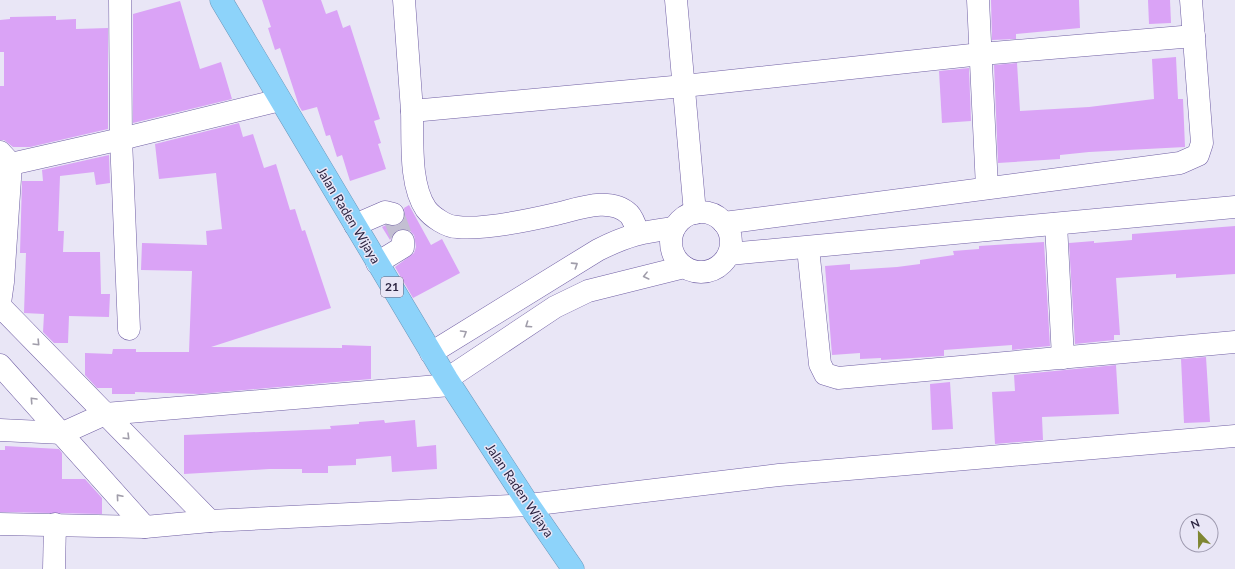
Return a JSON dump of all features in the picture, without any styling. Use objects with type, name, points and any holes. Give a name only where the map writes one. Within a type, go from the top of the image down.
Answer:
[{"type":"highway","name":"Jalan Raden Wijaya","points":[[221,0],[431,353],[529,505],[573,569]]},
{"type":"street","points":[[120,0],[121,140],[129,329]]},
{"type":"street","points":[[404,0],[412,111],[415,184],[426,210],[440,221],[456,228],[479,227],[546,216],[599,205],[616,206],[630,214],[638,233]]},
{"type":"street","points":[[676,0],[694,213]]},
{"type":"street","points":[[978,0],[987,188]]},
{"type":"street","points":[[724,223],[1180,163],[1198,155],[1202,143],[1191,0]]},
{"type":"street","points":[[412,111],[684,86],[981,54],[1194,36]]},
{"type":"street","points":[[210,522],[104,414],[0,304],[3,282],[6,158],[121,140],[280,100]]},
{"type":"street","points":[[728,254],[808,248],[1235,207]]},
{"type":"street","points":[[355,225],[385,212],[393,214]]},
{"type":"street","points":[[694,213],[710,214],[724,223],[731,238],[728,254],[718,267],[709,271],[692,271],[684,267],[677,260],[672,250],[671,239],[674,228],[683,219],[694,213]]},
{"type":"street","points":[[1056,224],[1063,358]]},
{"type":"street","points":[[431,353],[543,286],[598,250],[620,239],[638,233],[674,228]]},
{"type":"street","points":[[378,263],[403,247],[403,241]]},
{"type":"street","points":[[808,248],[820,364],[825,374],[838,378],[1235,342]]},
{"type":"street","points":[[0,430],[62,433],[104,414],[449,382],[555,307],[588,291],[684,267]]},
{"type":"street","points":[[543,286],[555,307]]},
{"type":"street","points":[[0,365],[145,527]]},
{"type":"street","points":[[0,524],[145,527],[210,522],[529,505],[779,475],[1235,436]]},
{"type":"street","points":[[54,569],[55,524]]},
{"type":"building","points":[[262,0],[321,0],[326,14],[337,10],[343,28],[350,25],[380,119],[374,121],[381,143],[378,144],[386,169],[350,181],[342,155],[337,157],[330,135],[326,136],[317,107],[302,111],[299,106],[280,48],[275,50],[268,28],[271,27]]},
{"type":"building","points":[[991,0],[1079,0],[1080,28],[1016,34],[1016,39],[992,40]]},
{"type":"building","points":[[1148,0],[1170,0],[1171,23],[1149,24]]},
{"type":"building","points":[[180,1],[200,69],[221,62],[232,99],[133,123],[133,14]]},
{"type":"building","points":[[56,16],[56,20],[76,19],[76,29],[108,28],[108,129],[30,147],[13,147],[4,140],[0,140],[0,86],[4,86],[4,52],[0,52],[0,20],[10,19],[10,17]]},
{"type":"building","points":[[1176,57],[1178,99],[1183,99],[1185,147],[1089,152],[1060,155],[1060,159],[998,163],[994,65],[1017,63],[1020,111],[1089,107],[1154,99],[1152,59]]},
{"type":"building","points":[[969,68],[971,121],[942,123],[939,71]]},
{"type":"building","points":[[239,123],[243,137],[253,134],[264,168],[276,164],[290,210],[295,209],[302,231],[305,230],[331,308],[211,347],[342,348],[342,345],[371,346],[371,379],[199,394],[135,392],[135,394],[112,394],[112,388],[97,388],[85,375],[85,353],[112,354],[113,349],[136,349],[136,352],[189,352],[192,271],[141,270],[142,243],[207,245],[206,231],[222,229],[216,173],[159,179],[155,144]]},
{"type":"building","points":[[109,155],[110,183],[96,185],[94,172],[60,176],[58,231],[64,231],[63,252],[100,252],[101,294],[110,294],[109,317],[69,316],[68,343],[54,343],[43,332],[44,314],[24,313],[26,253],[20,253],[22,181],[43,181],[42,170]]},
{"type":"building","points":[[409,205],[431,245],[442,239],[460,273],[413,298],[395,267],[414,253],[416,247],[414,235],[409,230],[396,230],[390,240],[382,227],[386,225],[396,226],[402,223],[405,217],[404,208]]},
{"type":"building","points":[[1235,226],[1235,274],[1176,278],[1176,274],[1116,278],[1120,335],[1114,335],[1114,340],[1075,344],[1069,243],[1132,240],[1132,234]]},
{"type":"building","points":[[1044,242],[1050,346],[1012,350],[1012,345],[944,350],[944,356],[881,360],[881,358],[860,359],[860,353],[832,355],[825,266],[850,264],[850,270],[897,267],[920,264],[920,260],[954,255],[953,251],[979,249],[979,246]]},
{"type":"building","points":[[1206,357],[1210,422],[1184,423],[1181,359]]},
{"type":"building","points":[[1116,365],[1119,414],[1042,417],[1043,440],[995,444],[992,392],[1015,391],[1014,375]]},
{"type":"building","points":[[950,382],[953,429],[932,430],[930,384]]},
{"type":"building","points":[[384,420],[385,423],[415,420],[417,447],[436,445],[437,469],[392,472],[391,456],[356,459],[356,465],[328,466],[328,473],[302,473],[302,469],[269,469],[184,474],[184,435],[331,429],[330,426],[359,424],[359,422]]},
{"type":"building","points":[[5,446],[59,449],[62,453],[62,479],[85,479],[102,498],[102,514],[0,512],[0,450],[5,450]]},
{"type":"tunnel","points":[[393,214],[403,241]]}]
